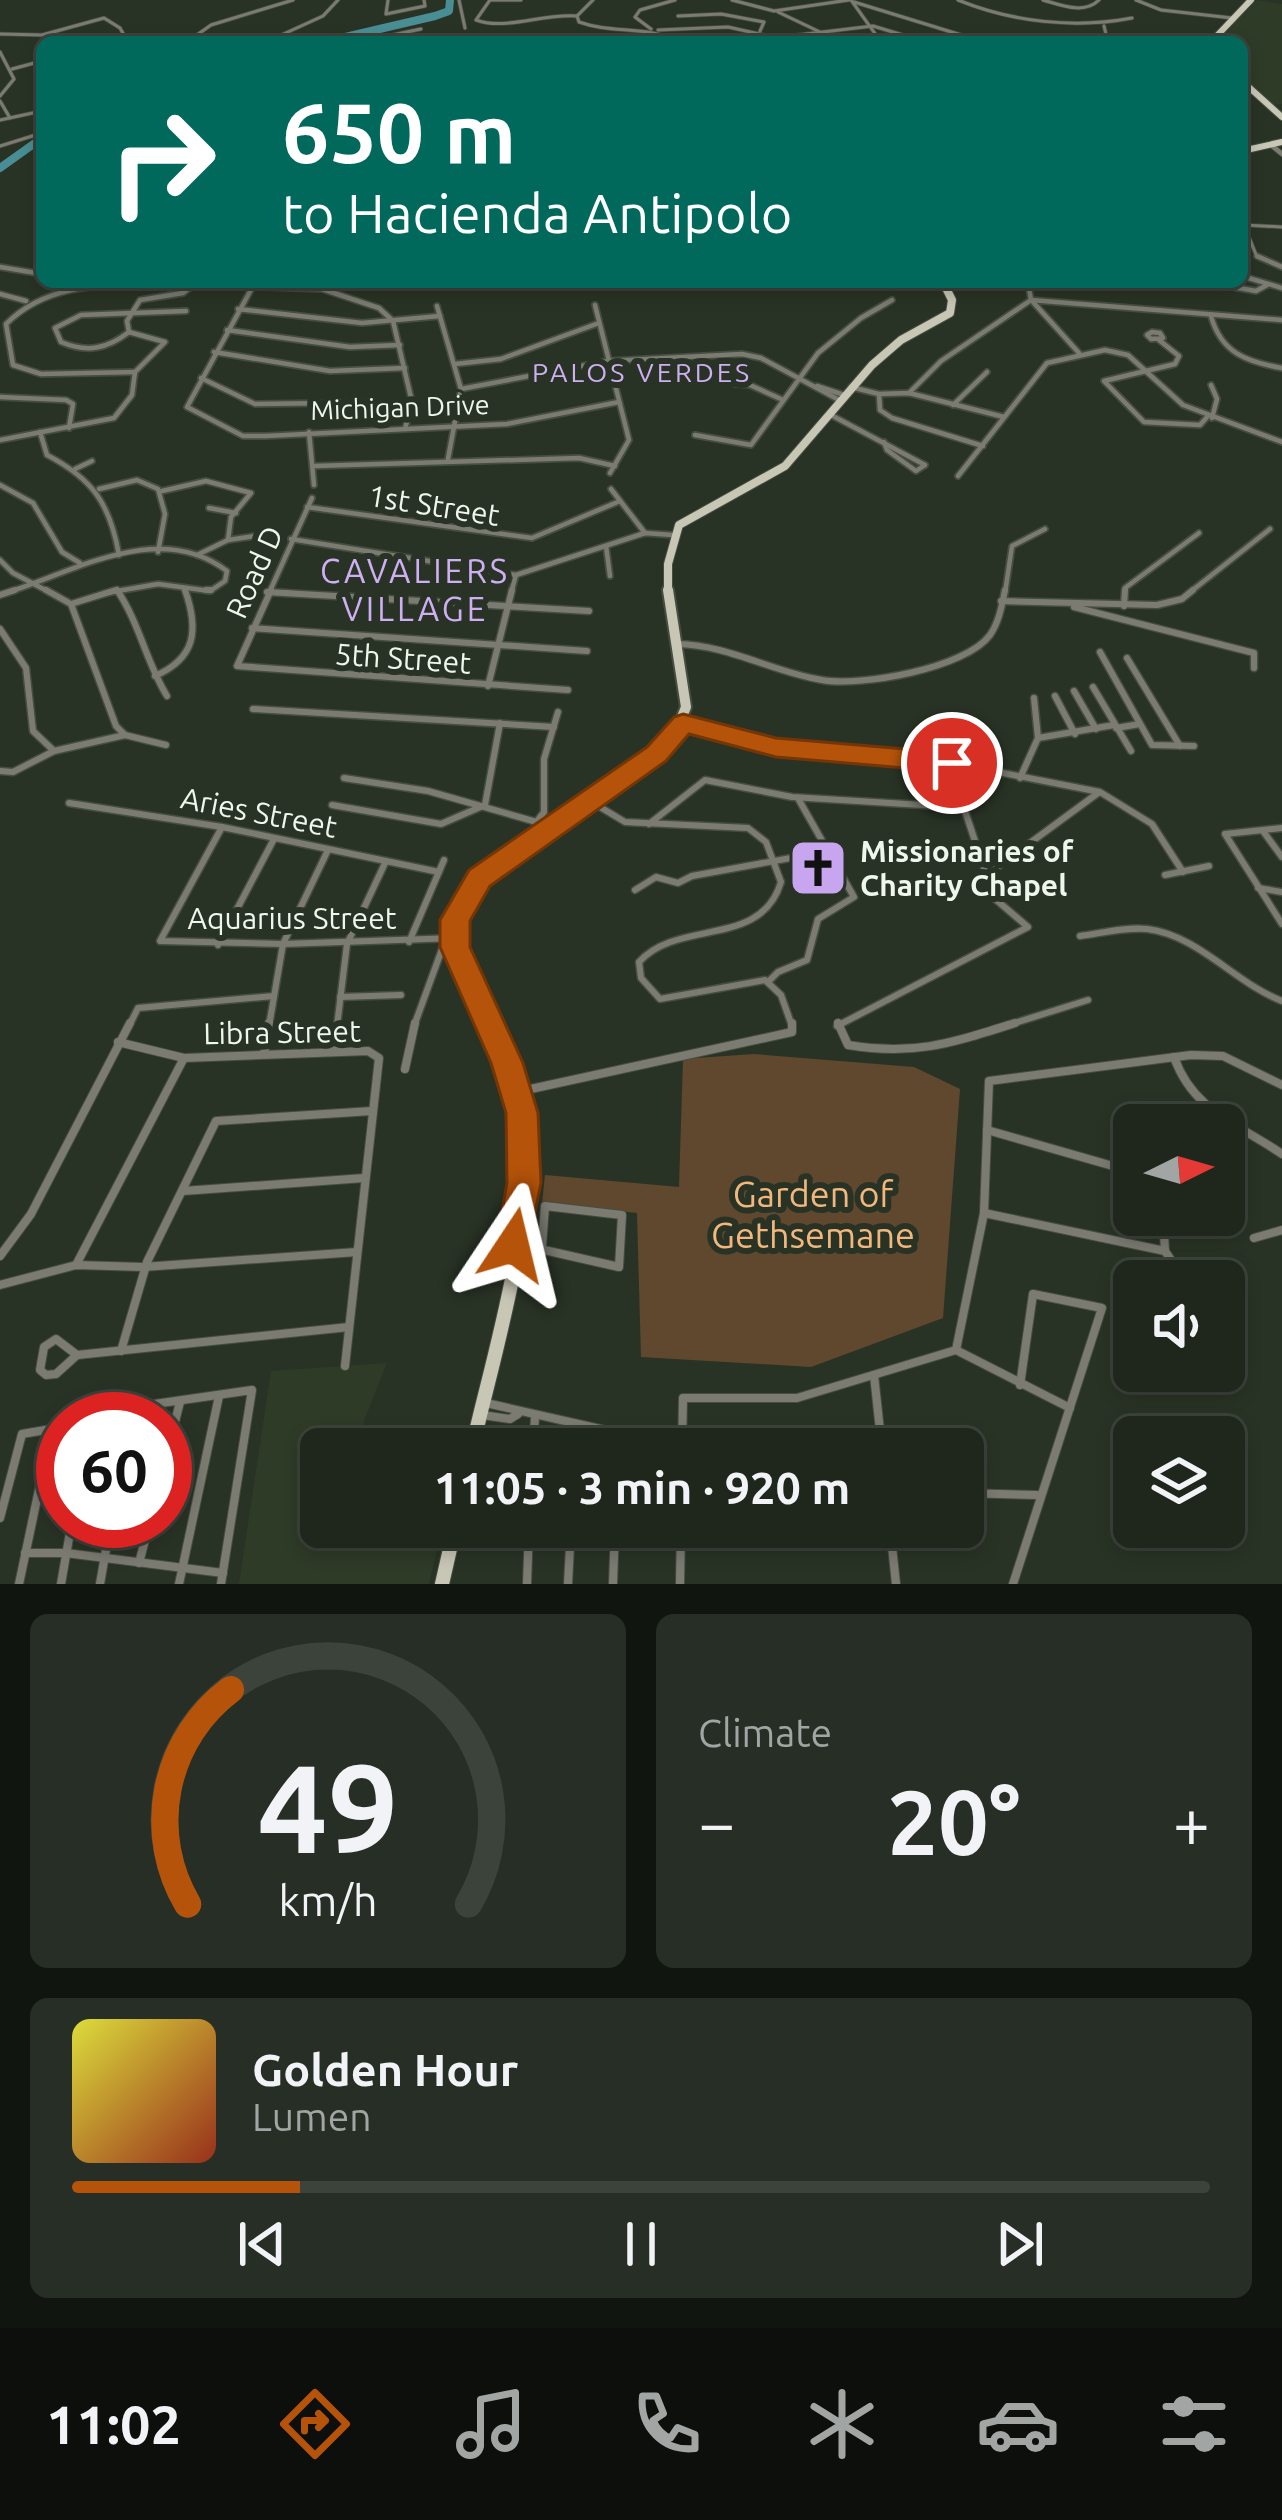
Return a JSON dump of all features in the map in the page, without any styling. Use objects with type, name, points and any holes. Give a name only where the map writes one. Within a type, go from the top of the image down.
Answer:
[{"type":"main road","points":[[1216,36],[1252,0]]},
{"type":"main road","points":[[1248,86],[1282,117]]},
{"type":"main road","points":[[1248,150],[1279,146]]},
{"type":"main road","points":[[476,1428],[513,1245],[526,1153],[517,1093],[450,939],[455,920],[479,878],[544,824],[590,801],[672,742],[683,724],[686,706],[668,559],[673,536],[688,516],[785,466],[846,394],[901,340],[950,314],[952,300],[946,288]]},
{"type":"main road","points":[[442,1584],[450,1548]]},
{"type":"street","points":[[196,36],[211,25],[293,0]]},
{"type":"street","points":[[279,36],[323,16],[338,0]]},
{"type":"street","points":[[388,0],[386,14],[425,6],[424,0]]},
{"type":"street","points":[[459,0],[458,17],[465,28]]},
{"type":"street","points":[[521,0],[490,0],[476,20],[491,27],[544,14],[577,16],[593,0]]},
{"type":"street","points":[[671,36],[635,17],[640,10],[675,0]]},
{"type":"street","points":[[732,0],[774,11],[829,36]]},
{"type":"street","points":[[958,0],[987,10],[1104,26],[1132,19]]},
{"type":"street","points":[[1043,0],[1072,8],[1093,6],[1099,0]]},
{"type":"street","points":[[1136,0],[1161,10],[1232,18]]},
{"type":"street","points":[[774,11],[851,1],[965,36]]},
{"type":"street","points":[[851,1],[856,13],[879,36]]},
{"type":"street","points":[[678,16],[743,15],[764,22],[760,31]]},
{"type":"street","points":[[577,16],[579,22],[601,31],[694,25],[778,36]]},
{"type":"street","points":[[0,34],[42,35],[104,18],[124,36]]},
{"type":"street","points":[[1104,26],[1106,36]]},
{"type":"street","points":[[785,36],[812,28],[877,29],[903,36]]},
{"type":"street","points":[[394,36],[421,29]]},
{"type":"street","points":[[0,52],[14,79],[1,95],[10,118]]},
{"type":"street","points":[[11,68],[36,62]]},
{"type":"street","points":[[0,119],[36,112]]},
{"type":"street","points":[[0,146],[36,135]]},
{"type":"street","points":[[1248,225],[1282,226]]},
{"type":"street","points":[[1248,236],[1257,257],[1282,267]]},
{"type":"street","points":[[0,267],[36,273]]},
{"type":"street","points":[[1248,278],[1282,288]]},
{"type":"street","points":[[1239,288],[1256,291],[1267,285]]},
{"type":"street","points":[[0,294],[27,302],[88,288]]},
{"type":"street","points":[[129,332],[131,310],[145,297],[183,293],[189,288]]},
{"type":"street","points":[[252,288],[201,378],[255,404],[412,402]]},
{"type":"street","points":[[274,288],[349,295],[386,312],[400,345],[412,402],[405,429]]},
{"type":"street","points":[[1029,288],[1031,300],[1079,353]]},
{"type":"street","points":[[695,435],[752,446],[798,378],[863,313],[892,299]]},
{"type":"street","points":[[909,393],[941,361],[1031,300],[1282,320]]},
{"type":"street","points":[[27,302],[6,324],[5,341],[14,365],[41,374],[136,372]]},
{"type":"street","points":[[315,466],[579,458],[613,469],[629,440],[595,305]]},
{"type":"street","points":[[437,306],[460,389],[448,459]]},
{"type":"street","points":[[238,310],[362,323],[440,316]]},
{"type":"street","points":[[0,440],[114,418],[132,395],[136,372],[165,342],[129,332],[102,349],[85,350],[61,342],[55,328],[81,315],[186,311]]},
{"type":"street","points":[[1211,316],[1217,342],[1240,358],[1282,368]]},
{"type":"street","points":[[455,364],[500,359],[599,323]]},
{"type":"street","points":[[227,330],[350,347],[400,345]]},
{"type":"street","points":[[1160,340],[1179,356],[1178,362],[1103,379],[1141,420],[1208,422],[1217,399],[1211,386]]},
{"type":"street","points":[[958,476],[1047,363],[1079,353],[1118,351],[1172,398],[1282,442]]},
{"type":"street","points":[[214,352],[330,370],[405,368]]},
{"type":"street","points":[[460,389],[608,361],[742,354],[761,358],[814,386],[846,394],[909,393],[1004,417]]},
{"type":"street","points":[[736,371],[726,374],[726,383],[750,386],[782,399]]},
{"type":"street","points":[[953,405],[988,372]]},
{"type":"street","name":"Michigan Drive","points":[[201,378],[187,407],[243,436],[507,424],[619,402]]},
{"type":"street","points":[[879,394],[880,410],[892,418],[983,446]]},
{"type":"street","points":[[0,397],[66,400],[73,404],[69,428]]},
{"type":"street","points":[[830,415],[884,442],[925,465],[916,471],[886,450],[884,442]]},
{"type":"street","points":[[40,432],[47,455],[75,469],[99,489],[113,511],[119,555]]},
{"type":"street","points":[[309,432],[314,484]]},
{"type":"street","points":[[75,469],[92,461]]},
{"type":"street","points":[[99,489],[135,477],[150,480],[162,491],[167,524],[158,552]]},
{"type":"street","points":[[162,491],[197,479],[223,481],[250,493],[228,525],[228,540]]},
{"type":"street","points":[[0,485],[34,502],[62,552],[80,563]]},
{"type":"street","points":[[611,489],[645,533]]},
{"type":"street","name":"Road D","points":[[236,664],[312,497]]},
{"type":"street","name":"1st Street","points":[[307,507],[532,538],[620,501]]},
{"type":"street","points":[[209,508],[236,513]]},
{"type":"street","points":[[675,644],[728,646],[817,679],[855,681],[964,655],[989,637],[1012,546],[1045,529]]},
{"type":"street","points":[[1000,601],[1124,606],[1182,598],[1270,530]]},
{"type":"street","points":[[291,539],[516,575],[645,533],[673,536]]},
{"type":"street","points":[[1124,606],[1125,588],[1199,533]]},
{"type":"street","points":[[197,555],[228,540],[255,536]]},
{"type":"street","points":[[606,546],[610,576]]},
{"type":"street","points":[[0,595],[80,563],[119,555],[197,555],[218,561],[226,571],[225,580],[210,590],[158,584],[71,604]]},
{"type":"street","points":[[0,560],[13,573],[71,604],[116,726],[125,735]]},
{"type":"street","points":[[488,686],[516,575]]},
{"type":"street","points":[[155,676],[174,670],[194,641],[197,622],[183,588]]},
{"type":"street","points":[[117,590],[138,621],[155,676],[167,696]]},
{"type":"street","points":[[267,592],[589,611]]},
{"type":"street","points":[[1059,603],[1255,653],[1254,668]]},
{"type":"street","points":[[252,628],[586,651]]},
{"type":"street","points":[[0,629],[26,668],[33,731],[54,751]]},
{"type":"street","points":[[1100,652],[1152,745],[1194,746]]},
{"type":"street","points":[[1127,658],[1180,746]]},
{"type":"street","name":"5th Street","points":[[236,664],[568,690]]},
{"type":"street","points":[[1093,687],[1131,751]]},
{"type":"street","points":[[1074,691],[1096,729]]},
{"type":"street","points":[[1055,696],[1075,734]]},
{"type":"street","points":[[1020,778],[1038,739],[1034,698]]},
{"type":"street","points":[[1103,705],[1124,698]]},
{"type":"street","points":[[254,710],[554,727]]},
{"type":"street","points":[[344,778],[485,806],[544,824],[544,759],[558,712]]},
{"type":"street","points":[[485,806],[500,723]]},
{"type":"street","points":[[683,724],[776,747],[928,762],[1100,792],[1152,824],[1183,872]]},
{"type":"street","points":[[1038,739],[1140,724]]},
{"type":"street","points":[[3,772],[54,751],[125,735],[166,745]]},
{"type":"street","points":[[928,762],[964,808],[994,898],[1025,922],[1027,929],[838,1022],[836,1027],[848,1045],[892,1052],[928,1051],[1088,1000]]},
{"type":"street","points":[[647,825],[703,780],[799,800],[939,806]]},
{"type":"street","points":[[985,876],[1100,792]]},
{"type":"street","points":[[769,981],[775,974],[807,963],[817,948],[818,919],[854,897],[799,800]]},
{"type":"street","points":[[517,1093],[788,1036],[794,1024],[775,984],[769,981],[660,999],[646,984],[641,969],[646,953],[658,943],[742,926],[766,911],[780,888],[776,864],[763,836],[753,830],[647,825],[617,818],[590,801]]},
{"type":"street","name":"Aries Street","points":[[69,803],[222,827],[439,872]]},
{"type":"street","points":[[332,805],[441,824],[485,806]]},
{"type":"street","name":"Aquarius Street","points":[[222,827],[160,941],[218,945],[450,939]]},
{"type":"street","points":[[1282,828],[1225,834],[1282,925]]},
{"type":"street","points":[[1263,831],[1282,857]]},
{"type":"street","points":[[218,945],[274,838]]},
{"type":"street","points":[[264,1054],[283,944],[328,850]]},
{"type":"street","points":[[635,890],[656,878],[676,883],[692,875],[776,864],[829,851]]},
{"type":"street","points":[[409,941],[444,860]]},
{"type":"street","points":[[334,1052],[347,944],[386,861]]},
{"type":"street","points":[[1165,874],[1209,866]]},
{"type":"street","points":[[1258,888],[1282,892]]},
{"type":"street","points":[[1080,936],[1154,929],[1176,938],[1259,993],[1282,1001]]},
{"type":"street","points":[[405,1069],[413,1028],[450,939]]},
{"type":"street","points":[[340,997],[400,995]]},
{"type":"street","points":[[0,1256],[32,1214],[138,1007],[274,996]]},
{"type":"street","name":"Libra Street","points":[[118,1042],[184,1058],[376,1054],[372,1111]]},
{"type":"street","points":[[956,1350],[984,1213],[989,1082],[1174,1057],[1222,1056],[1282,1085]]},
{"type":"street","points":[[1174,1057],[1187,1094],[1282,1154]]},
{"type":"street","points":[[76,1264],[184,1058]]},
{"type":"street","points":[[121,1352],[143,1267],[216,1121],[372,1111],[345,1366]]},
{"type":"street","points":[[987,1130],[1113,1166]]},
{"type":"street","points":[[183,1191],[364,1178]]},
{"type":"street","points":[[545,1206],[622,1216],[620,1267],[546,1252],[542,1246],[545,1206]]},
{"type":"street","points":[[984,1213],[1165,1251]]},
{"type":"street","points":[[1254,1238],[1282,1229]]},
{"type":"street","points":[[1164,1236],[1171,1260]]},
{"type":"street","points":[[513,1245],[542,1246]]},
{"type":"street","points":[[0,1285],[76,1264],[143,1267],[357,1252]]},
{"type":"street","points":[[1013,1584],[1102,1308],[1033,1294],[1020,1385]]},
{"type":"street","points":[[76,1355],[56,1339],[44,1347],[40,1370],[56,1374],[76,1355],[349,1328]]},
{"type":"street","points":[[682,1428],[683,1398],[797,1398],[956,1350],[1070,1408]]},
{"type":"street","points":[[874,1375],[880,1428]]},
{"type":"street","points":[[25,1553],[65,1553],[222,1578],[252,1390],[192,1400]]},
{"type":"street","points":[[179,1584],[220,1396]]},
{"type":"street","points":[[480,1409],[510,1419],[518,1414],[594,1428]]},
{"type":"street","points":[[534,1428],[535,1417]]},
{"type":"street","points":[[0,1518],[22,1434],[36,1431]]},
{"type":"street","points":[[984,1494],[1039,1495]]},
{"type":"street","points":[[19,1584],[36,1510]]},
{"type":"street","points":[[61,1584],[66,1548]]},
{"type":"street","points":[[100,1584],[106,1548]]},
{"type":"street","points":[[139,1563],[143,1548]]},
{"type":"street","points":[[526,1584],[529,1548]]},
{"type":"street","points":[[568,1584],[570,1548]]},
{"type":"street","points":[[613,1584],[614,1548]]},
{"type":"street","points":[[680,1584],[681,1548]]},
{"type":"street","points":[[892,1548],[896,1584]]},
{"type":"shaded area","points":[[1257,0],[1282,4],[1282,104],[1273,105],[1248,82],[1248,36],[1223,36]]},
{"type":"shaded area","points":[[387,1363],[362,1426],[375,1428],[300,1428],[300,1548],[437,1548],[429,1584],[239,1584],[271,1371]]},
{"type":"green space","name":"Garden of Gethsemane","points":[[754,1054],[914,1067],[960,1089],[943,1318],[811,1367],[641,1357],[637,1213],[542,1203],[545,1175],[679,1187],[683,1059]]},
{"type":"waterway","points":[[350,36],[449,11],[450,0]]},
{"type":"waterway","points":[[0,168],[36,142]]},
{"type":"place","name":"Missionaries of Charity Chapel","points":[[818,868]]},
{"type":"district","name":"PALOS VERDES","points":[[642,372]]},
{"type":"district","name":"CAVALIERS VILLAGE","points":[[415,589]]},
{"type":"route","points":[[513,1245],[524,1183],[522,1113],[507,1063],[455,947],[455,920],[479,878],[657,754],[683,724],[776,747],[952,763]]}]
